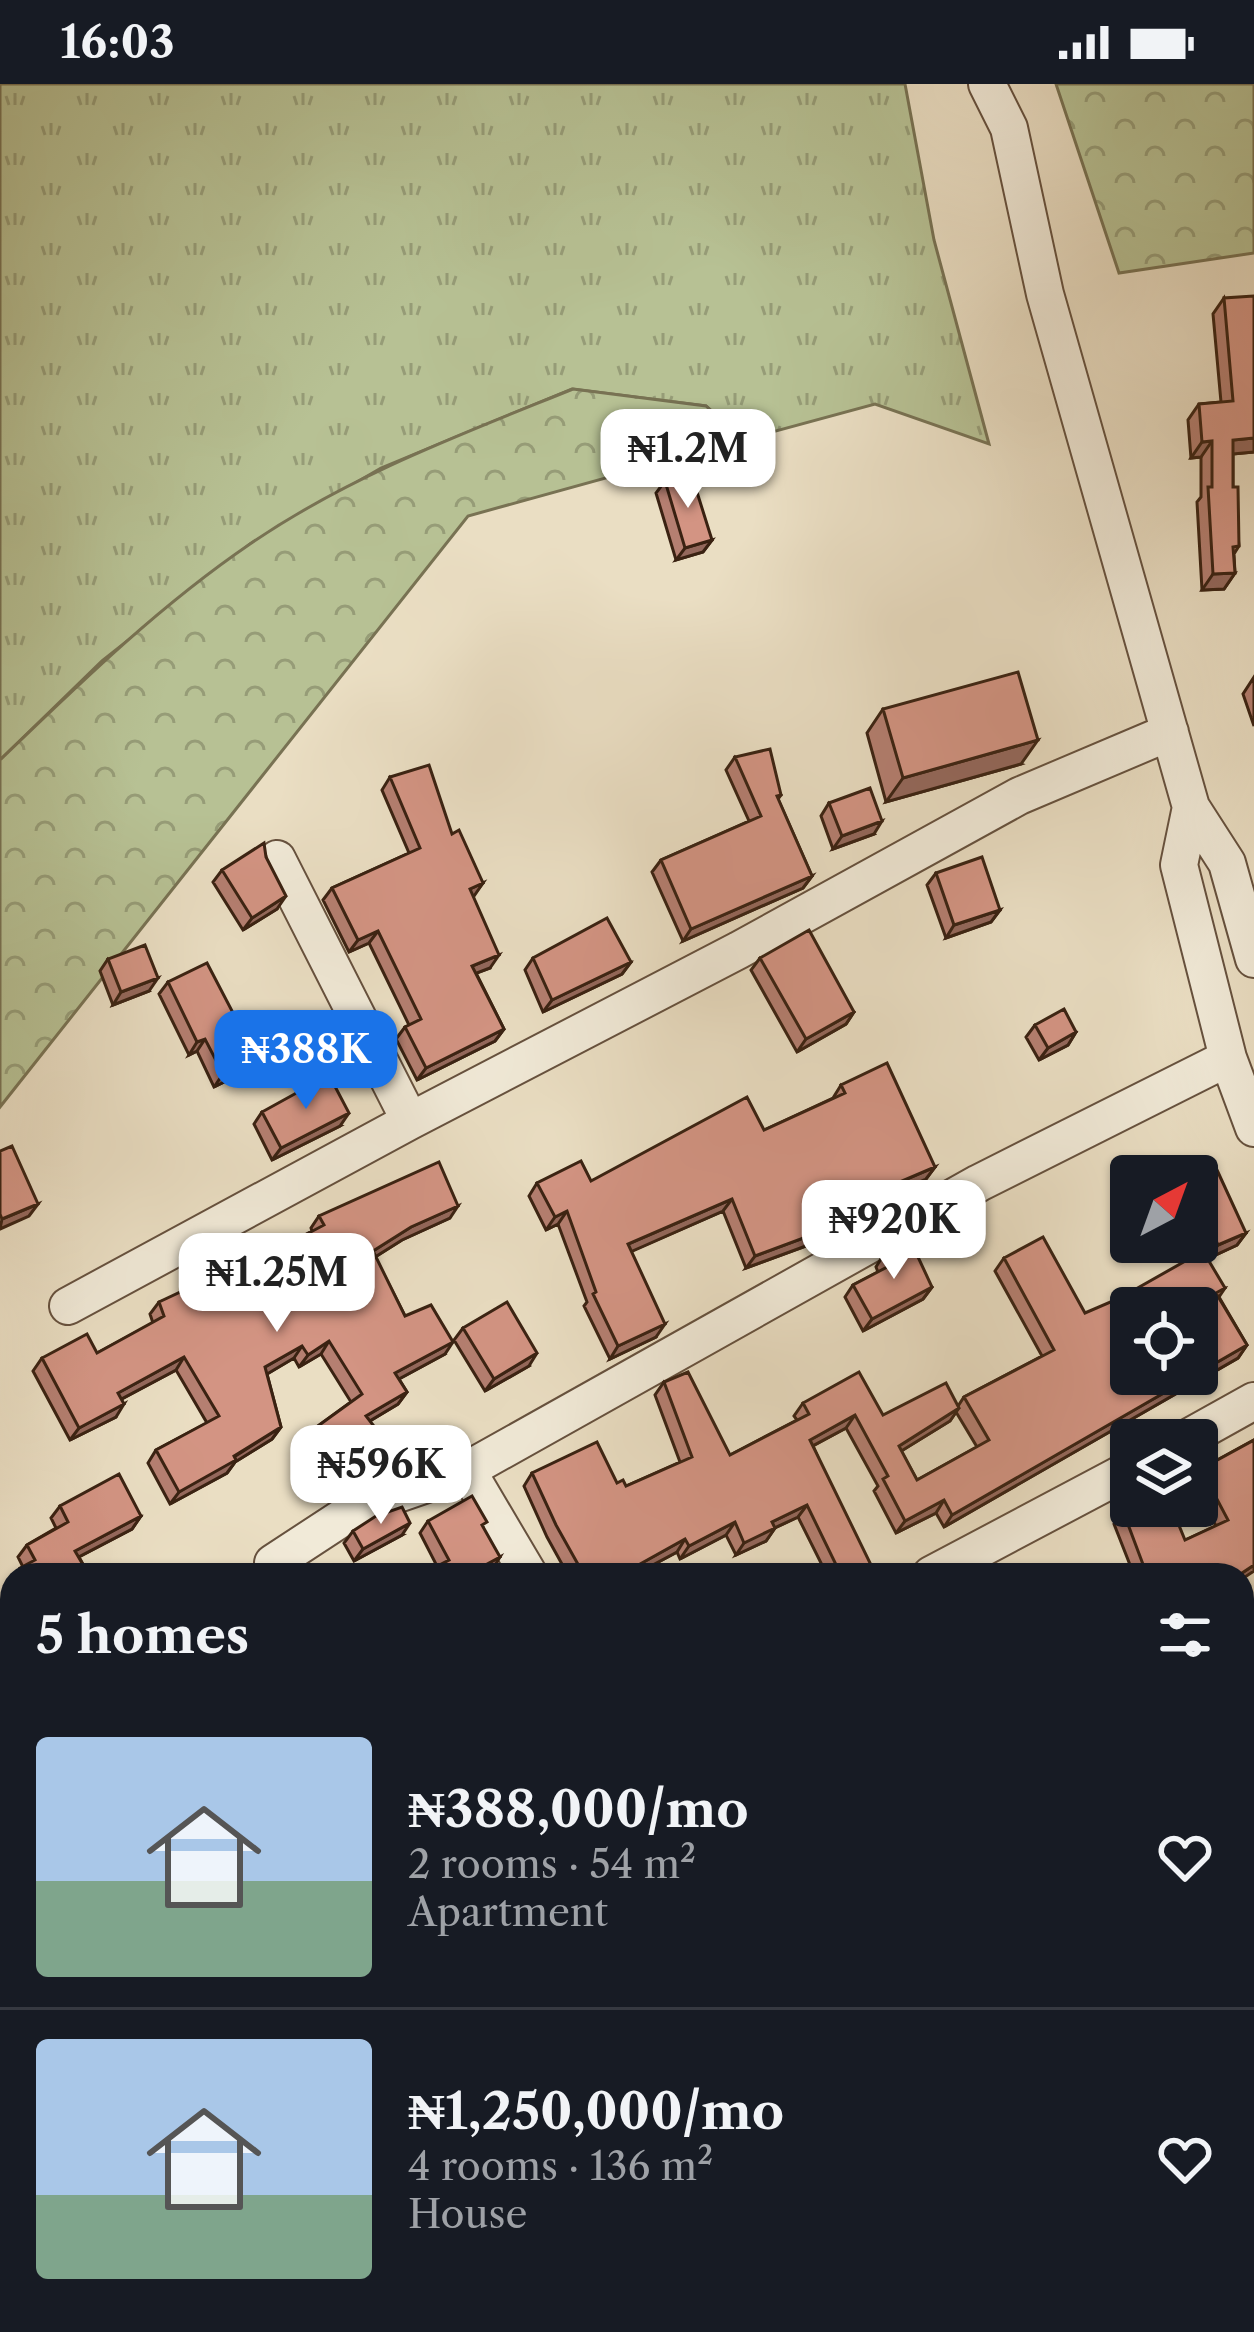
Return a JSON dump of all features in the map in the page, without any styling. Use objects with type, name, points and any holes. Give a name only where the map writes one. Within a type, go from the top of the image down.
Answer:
[{"type":"street","points":[[987,84],[1009,128],[1045,294],[1191,807],[1227,863],[1254,959]]},
{"type":"street","points":[[68,1306],[410,1120],[740,950],[1019,796],[1170,732]]},
{"type":"street","points":[[1191,807],[1179,865],[1228,1058],[1254,1128]]},
{"type":"street","points":[[277,859],[410,1120]]},
{"type":"street","points":[[273,1563],[357,1508],[467,1470],[979,1183],[1228,1058]]},
{"type":"street","points":[[1218,1421],[1254,1401]]},
{"type":"street","points":[[467,1470],[522,1563]]},
{"type":"street","points":[[955,1563],[1110,1480]]},
{"type":"green space","points":[[0,84],[905,84],[934,240],[989,444],[875,404],[743,440],[706,406],[572,389],[381,468],[250,544],[102,661],[0,760]]},
{"type":"green space","points":[[1056,84],[1254,84],[1254,253],[1119,273]]},
{"type":"green space","points":[[573,389],[706,406],[743,440],[468,516],[0,1107],[0,760],[152,620],[250,544],[366,477]]},
{"type":"building","points":[[1254,296],[1254,438],[1233,440],[1239,546],[1233,547],[1235,573],[1213,574],[1208,487],[1212,487],[1212,441],[1202,442],[1199,404],[1233,401],[1224,298]]},
{"type":"building","points":[[691,473],[712,540],[685,548],[665,481]]},
{"type":"building","points":[[1018,672],[1038,740],[903,778],[883,709]]},
{"type":"building","points":[[770,749],[781,795],[777,796],[812,876],[691,929],[661,860],[761,816],[735,757]]},
{"type":"building","points":[[429,765],[452,834],[459,830],[483,883],[470,889],[499,955],[472,966],[504,1029],[426,1068],[405,1027],[421,1019],[378,931],[358,940],[332,888],[420,848],[390,777]]},
{"type":"building","points":[[870,788],[882,821],[842,836],[829,803]]},
{"type":"building","points":[[264,843],[286,896],[252,918],[222,870]]},
{"type":"building","points":[[982,857],[1000,910],[954,925],[936,873]]},
{"type":"building","points":[[607,918],[631,962],[552,1000],[533,958]]},
{"type":"building","points":[[809,930],[854,1012],[806,1039],[760,958]]},
{"type":"building","points":[[145,945],[158,978],[121,992],[108,959]]},
{"type":"building","points":[[207,963],[256,1057],[223,1074],[205,1039],[197,1042],[168,982]]},
{"type":"building","points":[[1064,1009],[1076,1032],[1048,1048],[1035,1025]]},
{"type":"building","points":[[887,1063],[935,1167],[876,1192],[881,1205],[825,1236],[822,1231],[755,1256],[732,1199],[628,1244],[665,1324],[618,1346],[593,1294],[567,1211],[555,1217],[537,1183],[581,1161],[591,1181],[747,1097],[764,1130],[845,1093],[841,1085]]},
{"type":"building","points":[[329,1075],[349,1113],[281,1148],[262,1112]]},
{"type":"building","points":[[12,1146],[38,1204],[2,1219],[0,1151]]},
{"type":"building","points":[[439,1162],[458,1206],[373,1251],[405,1316],[431,1305],[453,1342],[395,1373],[407,1392],[366,1416],[380,1434],[338,1464],[311,1431],[362,1394],[329,1341],[308,1355],[302,1346],[265,1367],[281,1427],[234,1456],[236,1460],[179,1492],[156,1450],[219,1416],[184,1357],[118,1393],[124,1404],[79,1428],[42,1358],[87,1334],[97,1353],[164,1316],[159,1302],[189,1288],[192,1293],[229,1274],[225,1265],[250,1253],[272,1298],[307,1279],[288,1244],[324,1225],[319,1216]]},
{"type":"building","points":[[1218,1172],[1246,1233],[1218,1245]]},
{"type":"building","points":[[1043,1237],[1085,1313],[1110,1302],[1110,1395],[1161,1395],[1119,1419],[1110,1419],[1110,1424],[952,1515],[944,1500],[905,1521],[883,1479],[888,1476],[855,1415],[810,1440],[870,1563],[835,1563],[807,1505],[744,1543],[735,1522],[689,1546],[685,1539],[642,1563],[577,1563],[532,1473],[597,1442],[617,1483],[623,1480],[626,1486],[692,1457],[664,1382],[688,1372],[730,1455],[809,1414],[803,1403],[859,1372],[883,1415],[946,1383],[959,1408],[899,1446],[917,1480],[989,1440],[964,1397],[1054,1350],[1004,1258]]},
{"type":"building","points":[[911,1242],[932,1287],[872,1319],[853,1285],[889,1266],[884,1254]]},
{"type":"building","points":[[1182,1263],[1210,1263],[1225,1288],[1218,1292],[1218,1287],[1139,1287]]},
{"type":"building","points":[[1218,1296],[1247,1345],[1218,1362]]},
{"type":"building","points":[[507,1302],[537,1353],[494,1379],[463,1328]]},
{"type":"building","points":[[1254,1440],[1254,1563],[1142,1563],[1129,1527],[1180,1527],[1185,1540],[1228,1520],[1218,1501],[1218,1460]]},
{"type":"building","points":[[119,1474],[141,1516],[75,1551],[82,1563],[29,1563],[35,1560],[27,1545],[68,1522],[60,1506]]},
{"type":"building","points":[[472,1496],[500,1557],[489,1563],[443,1563],[449,1560],[428,1521]]},
{"type":"building","points":[[402,1507],[410,1523],[363,1549],[353,1531]]}]
